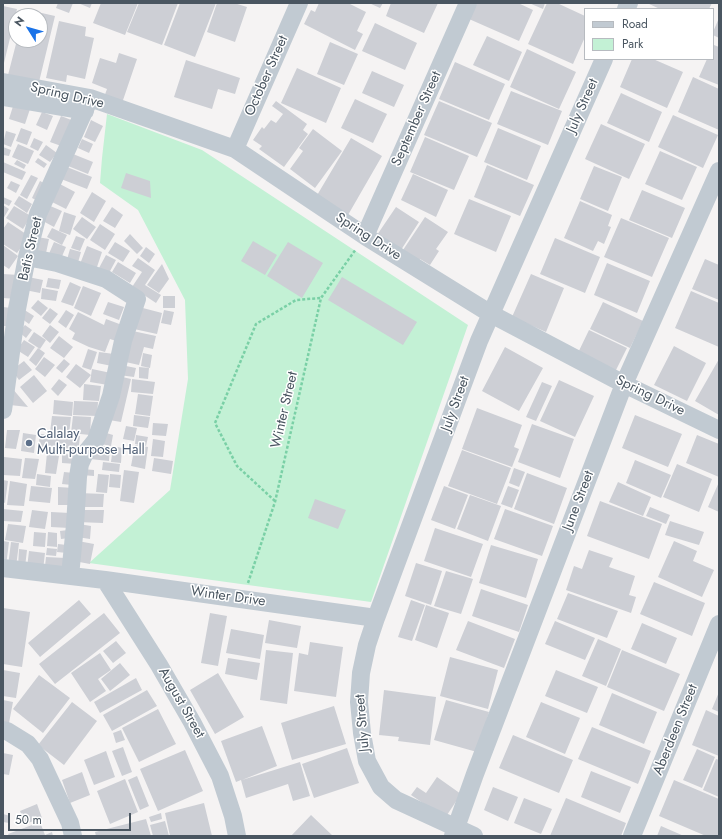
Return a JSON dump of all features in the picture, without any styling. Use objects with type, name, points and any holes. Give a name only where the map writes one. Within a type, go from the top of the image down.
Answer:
[{"type":"street","name":"October Street","points":[[235,149],[299,3]]},
{"type":"street","name":"September Street","points":[[365,236],[468,3]]},
{"type":"street","name":"July Street","points":[[474,836],[455,832],[396,800],[380,786],[367,761],[362,733],[359,702],[361,672],[367,645],[376,618],[491,314],[604,60]]},
{"type":"street","name":"Spring Drive","points":[[3,82],[88,105],[235,149],[365,236],[491,314],[624,384],[719,430]]},
{"type":"street","points":[[3,97],[88,105]]},
{"type":"street","name":"Batis Street","points":[[3,410],[10,306],[27,257],[38,214],[88,105]]},
{"type":"street","name":"June Street","points":[[455,832],[475,774],[624,384],[719,171]]},
{"type":"street","points":[[27,257],[57,262],[106,279],[137,299],[123,341],[111,396],[96,440],[84,455],[80,464],[75,525],[75,577]]},
{"type":"street","name":"Winter Drive","points":[[3,568],[105,580],[376,618]]},
{"type":"street","name":"August Street","points":[[105,580],[162,671],[192,722],[217,769],[233,816],[237,836]]},
{"type":"street","name":"Aberdeen Street","points":[[632,836],[719,624]]},
{"type":"street","points":[[3,730],[28,744],[40,759],[70,823],[73,836]]},
{"type":"path","name":"Winter Street","points":[[243,599],[275,502],[321,298],[365,236]]},
{"type":"path","points":[[275,502],[238,466],[215,423],[256,324],[296,300],[321,298]]},
{"type":"green space","points":[[107,114],[202,150],[468,325],[371,602],[89,563],[170,490],[188,379],[185,300],[138,210],[100,183]]},
{"type":"building","points":[[58,3],[73,3],[69,13],[56,8]]},
{"type":"building","points":[[78,3],[92,3],[90,8]]},
{"type":"building","points":[[101,3],[138,3],[125,35],[93,23]]},
{"type":"building","points":[[139,3],[178,3],[162,45],[127,32]]},
{"type":"building","points":[[180,3],[216,3],[195,57],[164,45]]},
{"type":"building","points":[[217,3],[234,3],[247,7],[235,42],[207,32]]},
{"type":"building","points":[[319,3],[348,3],[366,12],[357,31],[363,34],[355,50],[304,24],[311,10],[315,12]]},
{"type":"building","points":[[369,3],[383,3],[380,8]]},
{"type":"building","points":[[391,3],[438,3],[424,33],[386,16]]},
{"type":"building","points":[[477,3],[518,3],[533,10],[519,41],[469,19]]},
{"type":"building","points":[[529,3],[545,3],[543,9]]},
{"type":"building","points":[[547,3],[557,3],[584,16],[584,39],[573,64],[528,44]]},
{"type":"building","points":[[647,3],[712,3],[710,8],[658,8]]},
{"type":"building","points":[[3,6],[12,8],[8,8],[8,46],[3,63]]},
{"type":"building","points":[[48,14],[55,16],[48,45]]},
{"type":"building","points":[[719,18],[719,38],[714,36],[714,30]]},
{"type":"building","points":[[59,21],[86,27],[85,36],[94,38],[85,79],[67,75],[66,82],[46,78]]},
{"type":"building","points":[[375,23],[417,43],[405,70],[362,51]]},
{"type":"building","points":[[487,36],[522,52],[509,81],[473,65]]},
{"type":"building","points":[[330,42],[358,54],[344,85],[317,74]]},
{"type":"building","points":[[714,45],[719,47],[719,85],[699,77],[707,60],[714,60]]},
{"type":"building","points":[[15,48],[47,48],[39,82],[8,75]]},
{"type":"building","points":[[527,49],[576,72],[559,109],[510,87]]},
{"type":"building","points":[[119,53],[137,59],[121,106],[103,100],[107,89],[92,83],[100,58],[116,63]]},
{"type":"building","points":[[186,60],[240,78],[235,94],[218,89],[212,109],[174,97]]},
{"type":"building","points":[[632,60],[655,60],[683,72],[667,108],[620,87]]},
{"type":"building","points":[[455,62],[505,84],[489,120],[439,99]]},
{"type":"building","points":[[297,68],[341,88],[326,123],[281,103]]},
{"type":"building","points":[[372,71],[404,85],[394,107],[362,93]]},
{"type":"building","points":[[693,77],[719,89],[719,130],[678,112]]},
{"type":"building","points":[[511,91],[562,111],[548,145],[497,124]]},
{"type":"building","points":[[621,93],[662,112],[649,142],[607,123]]},
{"type":"building","points":[[355,99],[387,114],[373,143],[341,128]]},
{"type":"building","points":[[276,101],[307,124],[303,130],[308,134],[284,167],[259,149],[262,146],[253,140],[262,127],[264,129],[271,120],[276,123],[283,114],[272,106]]},
{"type":"building","points":[[439,101],[492,123],[477,157],[424,135]]},
{"type":"building","points":[[14,103],[30,109],[25,124],[9,119]]},
{"type":"building","points":[[42,112],[53,116],[47,130],[36,125]]},
{"type":"building","points":[[673,115],[718,135],[703,168],[658,147]]},
{"type":"building","points":[[61,116],[74,121],[64,147],[50,142]]},
{"type":"building","points":[[91,120],[103,126],[95,142],[84,137]]},
{"type":"building","points":[[601,124],[645,144],[629,179],[585,159]]},
{"type":"building","points":[[21,128],[32,132],[27,145],[16,141]]},
{"type":"building","points":[[498,128],[541,146],[527,180],[484,162]]},
{"type":"building","points":[[313,129],[342,151],[315,188],[290,169],[303,151],[299,148]]},
{"type":"building","points":[[6,131],[16,134],[11,147],[3,144]]},
{"type":"building","points":[[425,137],[469,156],[454,190],[410,172]]},
{"type":"building","points":[[34,138],[43,142],[38,151],[30,147]]},
{"type":"building","points":[[351,138],[382,156],[348,215],[316,197]]},
{"type":"building","points":[[82,139],[93,144],[89,153],[78,148]]},
{"type":"building","points":[[18,144],[34,151],[28,164],[12,157]]},
{"type":"building","points":[[46,145],[57,153],[50,162],[39,155]]},
{"type":"building","points":[[3,147],[11,150],[9,156],[3,155]]},
{"type":"building","points":[[660,151],[697,167],[682,200],[645,184]]},
{"type":"building","points":[[73,154],[93,162],[88,174],[68,166]]},
{"type":"building","points":[[38,158],[47,164],[44,168],[35,162]]},
{"type":"building","points":[[17,160],[26,165],[24,169],[14,164]]},
{"type":"building","points":[[3,162],[26,172],[22,180],[3,172]]},
{"type":"building","points":[[487,165],[534,185],[520,216],[474,197]]},
{"type":"building","points":[[594,166],[622,177],[608,211],[580,199]]},
{"type":"building","points":[[67,167],[92,177],[87,189],[61,179]]},
{"type":"building","points":[[126,173],[150,181],[151,198],[121,188]]},
{"type":"building","points":[[413,174],[448,190],[436,217],[401,200]]},
{"type":"building","points":[[31,175],[38,178],[27,199],[20,195]]},
{"type":"building","points":[[11,181],[20,185],[16,193],[7,188]]},
{"type":"building","points":[[40,181],[46,184],[38,201],[32,198]]},
{"type":"building","points":[[58,183],[75,192],[66,209],[50,201]]},
{"type":"building","points":[[642,190],[685,208],[672,238],[629,220]]},
{"type":"building","points":[[92,192],[106,201],[94,222],[80,213]]},
{"type":"building","points":[[19,196],[32,204],[27,213],[14,204]]},
{"type":"building","points":[[3,197],[12,201],[9,206],[3,203]]},
{"type":"building","points":[[469,199],[511,216],[496,252],[454,234]]},
{"type":"building","points":[[580,201],[612,215],[608,226],[611,227],[604,244],[598,241],[593,251],[564,238]]},
{"type":"building","points":[[3,205],[9,209],[3,219]]},
{"type":"building","points":[[48,205],[62,211],[54,227],[41,220]]},
{"type":"building","points":[[14,206],[31,216],[23,229],[6,218]]},
{"type":"building","points":[[112,207],[123,215],[115,228],[103,221]]},
{"type":"building","points":[[396,207],[419,222],[401,250],[377,235]]},
{"type":"building","points":[[64,212],[76,216],[70,235],[59,231]]},
{"type":"building","points":[[82,217],[96,227],[87,239],[73,229]]},
{"type":"building","points":[[425,217],[448,232],[436,249],[439,251],[430,265],[420,259],[415,266],[399,256]]},
{"type":"building","points":[[621,218],[669,238],[652,277],[604,257]]},
{"type":"building","points":[[8,222],[29,236],[17,253],[3,244],[3,229]]},
{"type":"building","points":[[100,224],[115,234],[105,250],[90,240]]},
{"type":"building","points":[[52,228],[67,235],[62,245],[47,237]]},
{"type":"building","points":[[130,234],[143,248],[137,254],[124,241]]},
{"type":"building","points":[[76,236],[85,239],[80,251],[71,248]]},
{"type":"building","points":[[37,237],[49,239],[46,253],[34,250]]},
{"type":"building","points":[[555,238],[600,257],[585,293],[540,274]]},
{"type":"building","points":[[253,241],[277,255],[265,275],[241,261]]},
{"type":"building","points":[[54,242],[66,247],[60,261],[48,256]]},
{"type":"building","points":[[115,242],[130,251],[123,262],[108,253]]},
{"type":"building","points":[[288,242],[323,263],[302,298],[267,276]]},
{"type":"building","points":[[3,245],[18,256],[9,269],[3,265]]},
{"type":"building","points":[[87,246],[102,252],[96,270],[80,264]]},
{"type":"building","points":[[146,247],[155,254],[149,263],[140,256]]},
{"type":"building","points":[[70,249],[81,252],[77,266],[66,263]]},
{"type":"building","points":[[106,255],[116,260],[109,273],[99,268]]},
{"type":"building","points":[[138,258],[155,270],[145,285],[161,295],[156,303],[132,287],[142,272],[132,266]]},
{"type":"building","points":[[705,259],[719,265],[719,300],[692,289]]},
{"type":"building","points":[[118,262],[136,273],[130,283],[112,272]]},
{"type":"building","points":[[607,263],[650,281],[637,313],[594,295]]},
{"type":"building","points":[[162,264],[169,279],[159,293],[147,285]]},
{"type":"building","points":[[3,274],[19,275],[17,299],[3,298]]},
{"type":"building","points":[[531,274],[564,288],[546,332],[512,317]]},
{"type":"building","points":[[28,277],[43,280],[40,293],[25,290]]},
{"type":"building","points":[[342,277],[417,322],[403,345],[328,300]]},
{"type":"building","points":[[48,278],[61,280],[59,289],[46,287]]},
{"type":"building","points":[[70,282],[81,287],[73,306],[61,302]]},
{"type":"building","points":[[83,286],[101,293],[91,316],[74,308]]},
{"type":"building","points":[[42,288],[58,291],[56,301],[41,299]]},
{"type":"building","points":[[691,291],[719,303],[719,347],[675,328]]},
{"type":"building","points":[[163,296],[175,296],[175,308],[163,308]]},
{"type":"building","points":[[38,300],[48,308],[41,316],[31,308]]},
{"type":"building","points":[[108,302],[124,307],[119,320],[103,314]]},
{"type":"building","points":[[603,302],[643,321],[630,348],[590,329]]},
{"type":"building","points":[[3,307],[11,308],[9,326],[3,326]]},
{"type":"building","points":[[139,307],[162,313],[157,334],[134,329]]},
{"type":"building","points":[[50,308],[58,314],[50,324],[42,318]]},
{"type":"building","points":[[23,309],[34,316],[29,324],[18,316]]},
{"type":"building","points":[[66,310],[74,315],[66,328],[58,322]]},
{"type":"building","points":[[164,310],[174,312],[171,325],[161,323]]},
{"type":"building","points":[[78,312],[104,325],[106,319],[122,325],[116,341],[110,339],[105,352],[89,347],[72,339],[75,333],[69,329]]},
{"type":"building","points":[[25,325],[32,330],[26,338],[19,332]]},
{"type":"building","points":[[50,325],[59,332],[50,343],[42,336]]},
{"type":"building","points":[[128,330],[156,336],[153,349],[144,347],[139,365],[121,361]]},
{"type":"building","points":[[589,330],[627,348],[614,374],[576,357]]},
{"type":"building","points":[[34,332],[46,340],[40,349],[28,341]]},
{"type":"building","points":[[59,336],[73,347],[64,358],[50,348]]},
{"type":"building","points":[[24,340],[35,347],[28,357],[17,350]]},
{"type":"building","points":[[674,346],[706,363],[687,401],[654,385]]},
{"type":"building","points":[[505,347],[543,368],[519,411],[482,391]]},
{"type":"building","points":[[38,348],[45,353],[36,366],[29,360]]},
{"type":"building","points":[[88,349],[97,352],[91,370],[82,367]]},
{"type":"building","points":[[99,352],[114,354],[112,366],[97,363]]},
{"type":"building","points":[[143,353],[152,355],[150,368],[141,366]]},
{"type":"building","points":[[44,357],[55,365],[45,377],[35,369]]},
{"type":"building","points":[[64,359],[70,364],[62,373],[56,368]]},
{"type":"building","points":[[719,359],[719,415],[695,401]]},
{"type":"building","points":[[24,361],[32,370],[19,380],[12,370]]},
{"type":"building","points":[[76,364],[91,375],[80,388],[66,377]]},
{"type":"building","points":[[121,365],[136,368],[134,377],[119,375]]},
{"type":"building","points":[[139,367],[149,368],[148,379],[139,378]]},
{"type":"building","points":[[92,369],[111,373],[108,385],[90,382]]},
{"type":"building","points":[[34,375],[47,391],[33,403],[20,387]]},
{"type":"building","points":[[118,376],[131,379],[121,422],[109,420]]},
{"type":"building","points":[[59,379],[67,385],[58,396],[51,389]]},
{"type":"building","points":[[132,379],[155,382],[153,394],[131,392]]},
{"type":"building","points":[[559,380],[594,396],[575,437],[540,421]]},
{"type":"building","points":[[542,382],[552,386],[536,421],[526,417]]},
{"type":"building","points":[[84,384],[101,386],[99,401],[83,400]]},
{"type":"building","points":[[12,388],[28,407],[10,405]]},
{"type":"building","points":[[138,394],[153,396],[150,416],[135,414]]},
{"type":"building","points":[[54,400],[73,402],[72,416],[53,414]]},
{"type":"building","points":[[74,401],[98,402],[97,416],[73,415]]},
{"type":"building","points":[[477,408],[522,425],[514,447],[519,449],[512,467],[462,449]]},
{"type":"building","points":[[134,415],[150,417],[148,428],[133,426]]},
{"type":"building","points":[[635,415],[682,434],[668,467],[622,448]]},
{"type":"building","points":[[52,416],[71,417],[69,434],[50,433]]},
{"type":"building","points":[[73,416],[91,417],[90,435],[71,433]]},
{"type":"building","points":[[153,423],[168,424],[166,436],[152,435]]},
{"type":"building","points":[[532,424],[574,439],[560,478],[518,462]]},
{"type":"building","points":[[126,426],[137,428],[134,441],[123,439]]},
{"type":"building","points":[[7,430],[20,430],[16,449],[5,448]]},
{"type":"building","points":[[103,432],[113,435],[111,446],[101,444]]},
{"type":"building","name":"Calalay Multi-purpose Hall","points":[[23,433],[36,435],[34,453],[21,451]]},
{"type":"building","points":[[40,434],[80,436],[78,453],[38,450]]},
{"type":"building","points":[[136,435],[148,437],[146,446],[135,444]]},
{"type":"building","points":[[697,435],[719,444],[719,477],[686,463]]},
{"type":"building","points":[[153,439],[165,441],[163,457],[151,456]]},
{"type":"building","points":[[92,445],[110,447],[109,461],[90,459]]},
{"type":"building","points":[[135,445],[148,447],[145,469],[131,466]]},
{"type":"building","points":[[113,446],[122,448],[121,463],[111,462]]},
{"type":"building","points":[[462,450],[511,468],[497,504],[448,486]]},
{"type":"building","points":[[47,453],[59,456],[56,474],[45,473]]},
{"type":"building","points":[[62,454],[77,455],[76,464],[62,463]]},
{"type":"building","points":[[4,457],[22,459],[20,476],[3,475]]},
{"type":"building","points":[[25,458],[39,459],[35,479],[22,478]]},
{"type":"building","points":[[154,458],[173,461],[171,474],[152,471]]},
{"type":"building","points":[[635,460],[671,475],[661,498],[626,483]]},
{"type":"building","points":[[103,462],[120,464],[119,472],[102,470]]},
{"type":"building","points":[[677,464],[712,479],[699,512],[663,497]]},
{"type":"building","points":[[514,468],[525,472],[519,487],[509,483]]},
{"type":"building","points":[[82,469],[94,470],[94,476],[82,475]]},
{"type":"building","points":[[124,470],[139,472],[134,503],[120,501]]},
{"type":"building","points":[[64,472],[74,473],[72,485],[62,484]]},
{"type":"building","points":[[527,473],[567,488],[554,524],[514,509]]},
{"type":"building","points":[[37,474],[51,476],[50,487],[36,485]]},
{"type":"building","points":[[98,474],[109,475],[107,493],[96,492]]},
{"type":"building","points":[[110,474],[121,475],[120,488],[109,487]]},
{"type":"building","points":[[3,480],[8,481],[5,503],[3,502]]},
{"type":"building","points":[[10,481],[27,484],[24,506],[7,505]]},
{"type":"building","points":[[618,482],[651,497],[643,516],[609,502]]},
{"type":"building","points":[[719,482],[719,512],[708,507]]},
{"type":"building","points":[[31,486],[52,488],[50,503],[29,501]]},
{"type":"building","points":[[444,486],[468,495],[455,529],[431,520]]},
{"type":"building","points":[[508,486],[519,490],[512,508],[501,504]]},
{"type":"building","points":[[58,487],[74,488],[73,505],[58,505]]},
{"type":"building","points":[[79,493],[104,494],[103,507],[79,507]]},
{"type":"building","points":[[470,495],[501,506],[488,541],[457,529]]},
{"type":"building","points":[[315,499],[346,510],[338,529],[308,518]]},
{"type":"building","points":[[600,501],[662,524],[649,559],[587,536]]},
{"type":"building","points":[[650,507],[670,515],[666,524],[646,516]]},
{"type":"building","points":[[3,509],[23,511],[21,522],[3,521]]},
{"type":"building","points":[[505,509],[553,526],[542,556],[494,539]]},
{"type":"building","points":[[32,510],[48,512],[45,529],[29,527]]},
{"type":"building","points":[[77,510],[104,510],[103,523],[77,522]]},
{"type":"building","points":[[51,512],[70,513],[69,528],[51,527]]},
{"type":"building","points":[[670,521],[704,532],[699,545],[665,535]]},
{"type":"building","points":[[8,524],[26,526],[23,543],[5,540]]},
{"type":"building","points":[[79,524],[91,526],[90,539],[77,537]]},
{"type":"building","points":[[435,528],[483,544],[471,577],[424,561]]},
{"type":"building","points":[[68,530],[69,538],[61,539],[60,531]]},
{"type":"building","points":[[34,532],[46,533],[45,547],[33,546]]},
{"type":"building","points":[[48,532],[57,533],[57,547],[47,546]]},
{"type":"building","points":[[3,541],[9,542],[6,566],[3,566]]},
{"type":"building","points":[[78,541],[94,544],[90,564],[74,561]]},
{"type":"building","points":[[674,541],[697,551],[693,561],[714,570],[702,597],[658,577]]},
{"type":"building","points":[[11,542],[19,543],[16,567],[8,566]]},
{"type":"building","points":[[58,544],[67,545],[67,553],[57,552]]},
{"type":"building","points":[[491,545],[538,559],[526,598],[479,583]]},
{"type":"building","points":[[47,548],[57,549],[56,556],[46,555]]},
{"type":"building","points":[[19,549],[27,550],[25,567],[18,567]]},
{"type":"building","points":[[589,550],[613,558],[609,567],[635,576],[629,595],[636,597],[631,613],[566,590],[574,566],[582,569]]},
{"type":"building","points":[[29,551],[45,553],[43,570],[27,568]]},
{"type":"building","points":[[46,557],[66,558],[64,568],[45,566]]},
{"type":"building","points":[[416,563],[442,571],[431,605],[405,596]]},
{"type":"building","points":[[446,571],[473,579],[461,614],[434,606]]},
{"type":"building","points":[[654,582],[705,603],[692,636],[640,614]]},
{"type":"building","points":[[481,589],[528,605],[519,632],[472,616]]},
{"type":"building","points":[[568,593],[618,611],[607,638],[557,619]]},
{"type":"building","points":[[79,600],[91,614],[40,657],[28,643]]},
{"type":"building","points":[[411,600],[425,605],[412,641],[398,637]]},
{"type":"building","points":[[426,605],[449,613],[437,648],[415,640]]},
{"type":"building","points":[[3,608],[30,612],[22,667],[3,664]]},
{"type":"building","points":[[104,613],[120,633],[55,684],[39,664]]},
{"type":"building","points":[[210,613],[227,616],[218,666],[201,663]]},
{"type":"building","points":[[269,620],[301,626],[297,648],[265,643]]},
{"type":"building","points":[[468,621],[515,639],[504,668],[456,650]]},
{"type":"building","points":[[555,621],[595,638],[585,660],[545,644]]},
{"type":"building","points":[[642,623],[677,638],[666,664],[631,649]]},
{"type":"building","points":[[231,629],[264,635],[260,659],[226,653]]},
{"type":"building","points":[[598,639],[621,649],[606,686],[582,676]]},
{"type":"building","points":[[116,641],[126,653],[113,663],[103,651]]},
{"type":"building","points":[[310,642],[343,647],[336,697],[294,691],[299,653],[308,655]]},
{"type":"building","points":[[266,650],[293,653],[287,704],[260,700]]},
{"type":"building","points":[[622,650],[680,674],[664,711],[607,687]]},
{"type":"building","points":[[100,653],[111,670],[98,679],[106,691],[90,702],[71,673]]},
{"type":"building","points":[[450,657],[498,670],[488,709],[440,696]]},
{"type":"building","points":[[228,658],[260,663],[257,680],[225,674]]},
{"type":"building","points":[[120,663],[130,675],[110,691],[101,679]]},
{"type":"building","points":[[3,670],[20,673],[16,698],[3,696]]},
{"type":"building","points":[[556,670],[598,687],[587,713],[545,696]]},
{"type":"building","points":[[218,673],[244,717],[215,734],[190,690]]},
{"type":"building","points":[[39,675],[70,698],[43,733],[13,709]]},
{"type":"building","points":[[136,678],[142,690],[100,713],[94,702]]},
{"type":"building","points":[[147,690],[157,706],[112,731],[103,715]]},
{"type":"building","points":[[384,690],[436,697],[430,745],[398,741],[399,737],[379,735]]},
{"type":"building","points":[[719,692],[719,712],[712,709]]},
{"type":"building","points":[[612,693],[657,712],[644,744],[599,725]]},
{"type":"building","points":[[3,700],[13,702],[9,723],[3,722]]},
{"type":"building","points":[[446,700],[489,712],[477,752],[434,740]]},
{"type":"building","points":[[72,702],[97,721],[64,765],[38,745]]},
{"type":"building","points":[[541,702],[580,718],[565,754],[526,737]]},
{"type":"building","points":[[334,706],[346,744],[292,760],[281,723]]},
{"type":"building","points":[[158,709],[176,744],[139,762],[122,728]]},
{"type":"building","points":[[706,710],[719,716],[719,756],[692,745]]},
{"type":"building","points":[[262,726],[277,766],[242,780],[300,762],[310,796],[293,801],[288,784],[246,798],[241,780],[236,782],[221,741]]},
{"type":"building","points":[[592,727],[651,751],[638,784],[578,759]]},
{"type":"building","points":[[121,730],[125,740],[116,743],[113,733]]},
{"type":"building","points":[[513,735],[573,760],[559,793],[499,768]]},
{"type":"building","points":[[123,747],[132,772],[122,776],[112,751]]},
{"type":"building","points":[[347,748],[359,783],[314,798],[302,764]]},
{"type":"building","points":[[697,749],[715,757],[702,788],[683,780]]},
{"type":"building","points":[[185,750],[203,791],[158,811],[140,769]]},
{"type":"building","points":[[106,751],[115,777],[94,785],[84,760]]},
{"type":"building","points":[[3,753],[13,755],[9,775],[3,774]]},
{"type":"building","points":[[716,759],[719,760],[719,797],[703,790]]},
{"type":"building","points":[[591,771],[631,787],[620,813],[581,797]]},
{"type":"building","points":[[82,772],[90,795],[70,803],[62,780]]},
{"type":"building","points":[[137,776],[149,806],[140,810],[128,780]]},
{"type":"building","points":[[437,777],[461,794],[445,818],[411,795],[417,787],[426,793]]},
{"type":"building","points":[[125,779],[138,812],[110,824],[97,791]]},
{"type":"building","points":[[674,780],[719,799],[719,836],[706,836],[659,816]]},
{"type":"building","points":[[493,787],[518,797],[508,821],[484,810]]},
{"type":"building","points":[[524,798],[552,809],[541,834],[514,823]]},
{"type":"building","points":[[566,798],[626,823],[621,836],[550,836]]},
{"type":"building","points":[[204,803],[212,836],[170,836],[165,813]]},
{"type":"building","points":[[37,804],[42,818],[25,824],[20,811]]},
{"type":"building","points":[[161,813],[162,819],[151,822],[149,817]]},
{"type":"building","points":[[3,814],[10,816],[9,823],[3,822]]},
{"type":"building","points":[[311,815],[333,836],[291,836]]},
{"type":"building","points":[[146,819],[151,836],[96,836],[95,832]]},
{"type":"building","points":[[165,821],[169,836],[153,836],[150,825]]},
{"type":"building","points":[[40,822],[45,835],[52,832],[53,836],[9,836],[8,834]]},
{"type":"building","points":[[661,826],[684,836],[657,836]]},
{"type":"place","name":"Calalay Multi-purpose Hall","points":[[29,443]]}]
